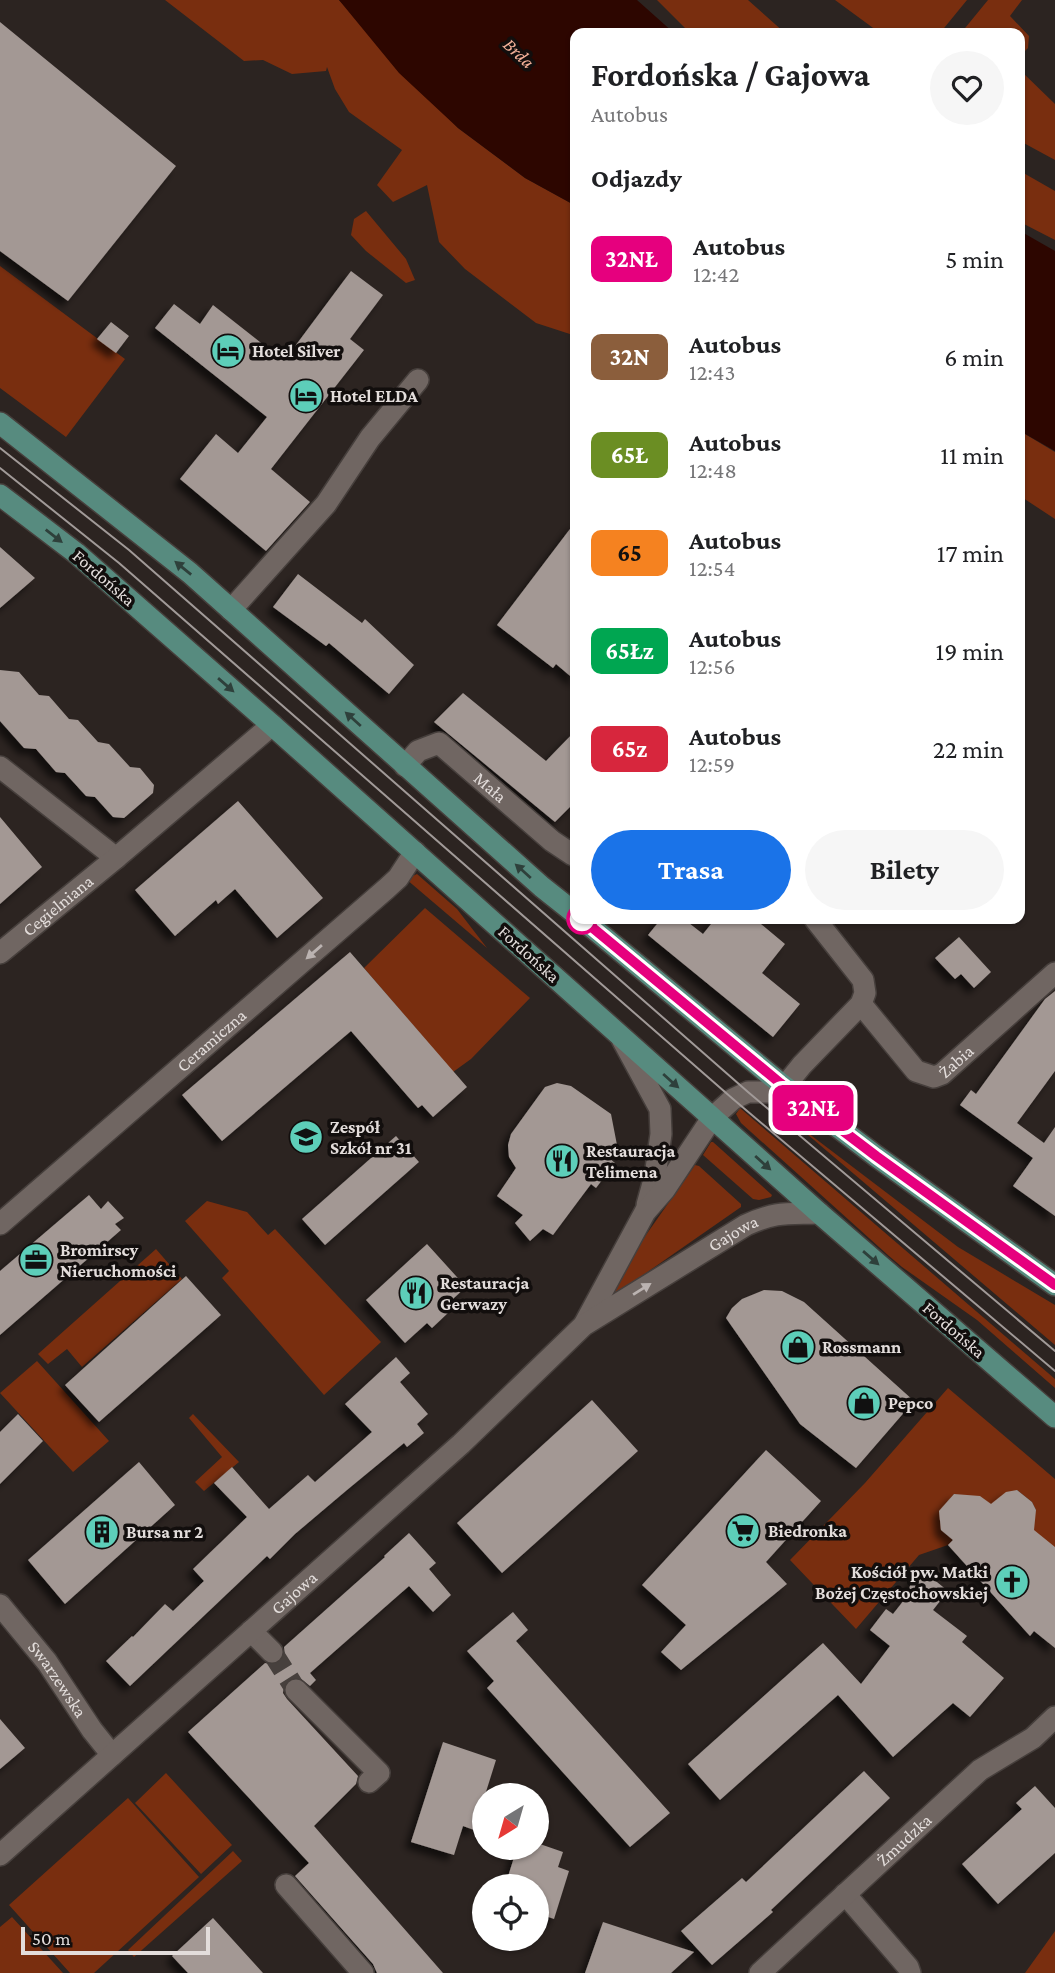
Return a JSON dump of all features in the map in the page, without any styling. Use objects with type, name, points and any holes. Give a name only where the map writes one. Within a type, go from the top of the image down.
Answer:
[{"type":"main road","points":[[0,423],[190,573],[570,909]]},
{"type":"main road","name":"Fordońska","points":[[0,495],[76,553],[819,1213],[1055,1417]]},
{"type":"main road","points":[[588,924],[807,1104],[1055,1285]]},
{"type":"street","points":[[231,610],[326,504],[370,438],[418,380]]},
{"type":"street","name":"Cegielniana","points":[[0,953],[272,725]]},
{"type":"street","name":"Mała","points":[[405,766],[418,751],[439,743],[552,841],[570,853]]},
{"type":"street","points":[[0,767],[116,858]]},
{"type":"street","name":"Ceramiczna","points":[[0,1224],[398,878],[415,852]]},
{"type":"street","points":[[785,1086],[861,1004],[865,993],[863,980],[819,924]]},
{"type":"street","name":"Żabia","points":[[861,1004],[916,1070],[934,1077],[942,1074],[1055,973]]},
{"type":"street","name":"Gajowa","points":[[608,1025],[624,1041],[660,1109],[662,1127],[657,1166],[645,1212]]},
{"type":"street","name":"Gajowa","points":[[584,1325],[645,1212],[665,1189],[712,1118],[733,1099],[748,1093],[773,1092],[807,1104]]},
{"type":"street","name":"Gajowa","points":[[0,1855],[461,1444],[584,1325],[746,1225],[765,1216],[785,1212],[819,1213]]},
{"type":"street","name":"Swarzewska","points":[[0,1605],[47,1662],[112,1755]]},
{"type":"street","points":[[251,1631],[272,1652]]},
{"type":"street","points":[[296,1690],[379,1773],[369,1782]]},
{"type":"street","name":"Żmudzka","points":[[760,1973],[980,1770],[1033,1738],[1055,1717]]},
{"type":"street","points":[[286,1885],[363,1973]]},
{"type":"street","points":[[845,1894],[908,1967],[910,1973]]},
{"type":"shaded area","points":[[165,0],[339,0],[458,128],[525,178],[570,203],[570,334],[536,323],[465,269],[439,242],[427,185],[393,202],[377,185],[402,150],[349,112],[335,89],[327,67],[326,71],[292,74],[263,60],[244,61]]},
{"type":"shaded area","points":[[657,0],[748,0],[779,28],[685,28]]},
{"type":"shaded area","points":[[835,0],[967,0],[944,28],[873,28]]},
{"type":"shaded area","points":[[988,0],[1022,0],[1010,16],[1021,28],[965,28]]},
{"type":"shaded area","points":[[1025,32],[1029,36],[1028,48],[1025,51]]},
{"type":"shaded area","points":[[1025,75],[1055,104],[1055,160],[1025,144]]},
{"type":"shaded area","points":[[1025,174],[1055,191],[1055,240],[1025,225]]},
{"type":"shaded area","points":[[366,211],[406,259],[415,280],[406,283],[366,251],[351,235],[354,219]]},
{"type":"shaded area","points":[[0,266],[125,359],[66,437],[0,388]]},
{"type":"shaded area","points":[[1025,434],[1055,452],[1055,519],[1025,499]]},
{"type":"shaded area","points":[[417,874],[457,909],[487,948],[406,879]]},
{"type":"shaded area","points":[[425,908],[530,998],[471,1059],[453,1072],[364,968]]},
{"type":"shaded area","points":[[740,1108],[1055,1379],[1055,1388],[977,1320],[889,1256],[741,1123],[736,1114]]},
{"type":"shaded area","points":[[787,1117],[958,1247],[1055,1305],[1055,1345]]},
{"type":"shaded area","points":[[711,1142],[772,1195],[771,1197],[753,1199],[703,1155]]},
{"type":"shaded area","points":[[695,1165],[741,1204],[741,1207],[600,1305],[599,1302]]},
{"type":"shaded area","points":[[207,1201],[247,1212],[268,1235],[275,1229],[381,1342],[324,1395],[222,1278],[229,1271],[185,1221]]},
{"type":"shaded area","points":[[156,1249],[182,1279],[82,1367],[67,1349],[48,1364],[38,1354]]},
{"type":"shaded area","points":[[37,1361],[109,1441],[73,1472],[0,1393]]},
{"type":"shaded area","points":[[948,1388],[1055,1479],[1055,1553],[1025,1538],[1036,1510],[1032,1502],[1017,1490],[992,1505],[954,1494],[939,1512],[945,1524],[941,1530],[953,1540],[948,1545],[919,1555],[856,1629],[790,1560],[865,1483]]},
{"type":"shaded area","points":[[193,1414],[239,1462],[204,1491],[195,1482],[222,1457],[189,1418]]},
{"type":"shaded area","points":[[166,1773],[232,1845],[201,1874],[135,1803]]},
{"type":"shaded area","points":[[128,1798],[199,1877],[94,1973],[70,1973],[9,1905]]},
{"type":"shaded area","points":[[233,1851],[242,1861],[134,1957],[128,1950]]},
{"type":"shaded area","points":[[12,1917],[63,1973],[0,1973],[0,1927]]},
{"type":"shaded area","points":[[1055,1931],[1055,1973],[1025,1973]]},
{"type":"water","name":"Brda","points":[[339,0],[637,0],[668,28],[570,28],[570,203],[525,178],[458,128],[399,73]]},
{"type":"water","points":[[1025,234],[1055,251],[1055,451],[1025,434]]},
{"type":"building","points":[[0,22],[176,166],[68,301],[0,251]]},
{"type":"building","points":[[351,271],[383,295],[350,339],[364,350],[271,469],[310,502],[266,551],[180,479],[216,434],[238,453],[267,417],[155,328],[174,304],[200,324],[213,305],[284,361]]},
{"type":"building","points":[[111,322],[129,336],[116,353],[97,339]]},
{"type":"building","points":[[570,529],[570,676],[556,664],[553,668],[497,625]]},
{"type":"building","points":[[0,547],[35,578],[0,608]]},
{"type":"building","points":[[298,574],[362,623],[365,619],[414,665],[389,694],[329,643],[326,646],[273,607]]},
{"type":"building","points":[[0,670],[19,672],[39,695],[49,696],[69,719],[78,720],[98,742],[109,744],[130,767],[140,768],[154,785],[153,793],[124,818],[113,817],[95,797],[86,796],[65,773],[56,772],[36,749],[24,748],[0,721]]},
{"type":"building","points":[[463,693],[546,761],[570,736],[570,807],[555,822],[434,722]]},
{"type":"building","points":[[238,801],[323,898],[277,938],[235,889],[218,904],[216,900],[175,936],[135,890]]},
{"type":"building","points":[[0,817],[42,867],[0,904]]},
{"type":"building","points":[[657,924],[690,924],[703,934],[711,924],[761,924],[785,944],[762,973],[800,1004],[773,1037],[648,935]]},
{"type":"building","points":[[959,937],[991,972],[974,988],[961,974],[955,979],[935,958]]},
{"type":"building","points":[[350,952],[467,1087],[433,1117],[422,1105],[418,1108],[351,1031],[222,1141],[182,1095]]},
{"type":"building","points":[[1055,991],[1055,1071],[1017,1123],[1044,1143],[1055,1127],[1055,1216],[1013,1186],[1033,1158],[960,1105],[971,1090],[976,1094],[1045,999]]},
{"type":"building","name":"Restauracja Telimena","points":[[557,1083],[571,1086],[611,1114],[617,1145],[609,1158],[615,1163],[596,1188],[591,1184],[553,1235],[543,1229],[530,1241],[515,1223],[523,1215],[497,1196],[516,1168],[509,1157],[511,1134],[545,1087]]},
{"type":"building","points":[[396,1136],[419,1162],[325,1245],[302,1219]]},
{"type":"building","points":[[89,1195],[101,1209],[108,1201],[124,1218],[115,1224],[121,1230],[0,1335],[0,1271]]},
{"type":"building","name":"Restauracja Gerwazy","points":[[427,1244],[466,1287],[443,1308],[448,1313],[432,1328],[427,1323],[405,1343],[366,1300]]},
{"type":"building","points":[[186,1276],[221,1315],[99,1422],[65,1385]]},
{"type":"building","points":[[764,1290],[782,1291],[804,1302],[914,1401],[856,1468],[800,1424],[726,1318],[742,1299]]},
{"type":"building","points":[[396,1357],[410,1373],[400,1382],[428,1414],[417,1424],[424,1433],[407,1447],[404,1443],[295,1534],[270,1559],[267,1556],[130,1686],[106,1661],[165,1604],[173,1611],[204,1581],[193,1569],[247,1517],[214,1483],[232,1467],[269,1509],[308,1475],[315,1482],[372,1432],[345,1404]]},
{"type":"building","points":[[592,1400],[638,1451],[502,1573],[457,1523]]},
{"type":"building","points":[[18,1414],[43,1441],[0,1484],[0,1432]]},
{"type":"building","name":"Biedronka","points":[[766,1450],[821,1501],[766,1562],[787,1584],[681,1670],[661,1652],[686,1625],[642,1585]]},
{"type":"building","name":"Bursa nr 2","points":[[139,1462],[175,1505],[65,1604],[28,1560]]},
{"type":"building","name":"Kościół pw. Matki Bożej Częstochowskiej","points":[[1017,1490],[1032,1502],[1036,1510],[1034,1530],[1055,1547],[1055,1648],[1034,1631],[1030,1636],[948,1545],[953,1540],[941,1530],[939,1511],[954,1494],[980,1496],[991,1504],[1006,1492]]},
{"type":"building","points":[[409,1533],[436,1563],[429,1569],[451,1595],[433,1612],[409,1586],[310,1673],[316,1680],[310,1686],[300,1678],[293,1677],[286,1681],[283,1693],[358,1776],[356,1784],[314,1826],[443,1973],[377,1973],[373,1964],[295,1876],[309,1863],[188,1732],[265,1663],[275,1665],[281,1662],[285,1655],[284,1647]]},
{"type":"building","points":[[921,1569],[948,1591],[933,1610],[967,1636],[962,1642],[1004,1678],[970,1717],[953,1703],[893,1757],[838,1695],[720,1800],[688,1764],[823,1643],[861,1684],[890,1646],[870,1630],[886,1609],[893,1614],[908,1595],[911,1581]]},
{"type":"building","points":[[513,1612],[528,1630],[516,1641],[670,1813],[630,1847],[487,1688],[494,1681],[467,1651]]},
{"type":"building","points":[[0,1719],[25,1748],[0,1769]]},
{"type":"building","points":[[443,1742],[496,1760],[489,1783],[472,1783],[472,1829],[463,1826],[454,1855],[411,1842]]},
{"type":"building","points":[[864,1771],[890,1798],[771,1910],[773,1912],[712,1965],[681,1931],[742,1878],[746,1882]]},
{"type":"building","points":[[1035,1786],[1055,1808],[1055,1853],[998,1904],[962,1864],[1022,1809],[1016,1803]]},
{"type":"building","points":[[550,1848],[563,1852],[558,1867],[569,1871],[554,1919],[549,1917],[549,1874],[509,1874],[513,1860],[550,1860]]},
{"type":"building","points":[[213,1918],[263,1973],[188,1973],[172,1956]]},
{"type":"building","points":[[603,1922],[694,1952],[671,1973],[585,1973]]},
{"type":"tunnel","points":[[272,1652],[296,1690]]},
{"type":"tram line","points":[[0,448],[129,550],[748,1092],[1055,1351]]},
{"type":"tram line","points":[[0,468],[119,563],[733,1099],[1055,1371]]},
{"type":"bus line","name":"32NŁ","points":[[588,924],[780,1083],[1055,1285]]},
{"type":"place","name":"Hotel Silver","points":[[228,351]]},
{"type":"place","name":"Hotel ELDA","points":[[306,396]]},
{"type":"place","name":"Zespół Szkół nr 31","points":[[306,1137]]},
{"type":"place","name":"Restauracja Telimena","points":[[562,1161]]},
{"type":"place","name":"Bromirscy Nieruchomości","points":[[36,1260]]},
{"type":"place","name":"Restauracja Gerwazy","points":[[416,1293]]},
{"type":"place","name":"Rossmann","points":[[798,1347]]},
{"type":"place","name":"Pepco","points":[[864,1403]]},
{"type":"place","name":"Biedronka","points":[[743,1531]]},
{"type":"place","name":"Bursa nr 2","points":[[102,1532]]},
{"type":"place","name":"Kościół pw. Matki Bożej Częstochowskiej","points":[[1012,1582]]}]
